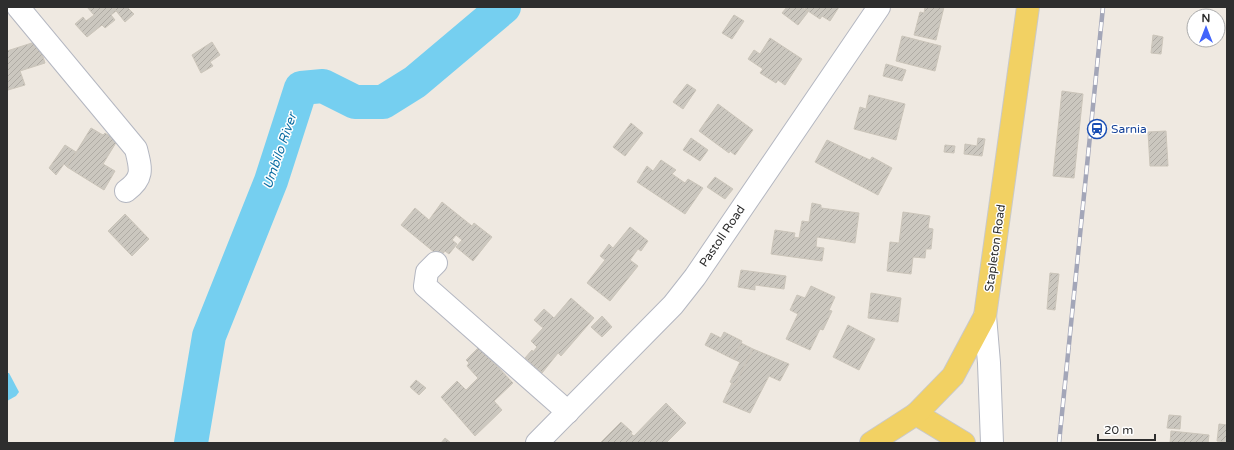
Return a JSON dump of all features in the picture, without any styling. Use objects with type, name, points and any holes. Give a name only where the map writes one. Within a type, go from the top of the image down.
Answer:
[{"type":"main road","name":"Stapleton Road","points":[[871,443],[916,414],[953,376],[985,316],[1028,7]]},
{"type":"main road","points":[[916,414],[964,443]]},
{"type":"street","points":[[18,7],[136,149],[140,175],[136,184],[126,191]]},
{"type":"street","name":"Pastoll Road","points":[[538,443],[673,305],[695,277],[879,7]]},
{"type":"street","points":[[436,263],[427,272],[425,286],[568,412]]},
{"type":"street","points":[[985,316],[989,362],[992,443]]},
{"type":"water","points":[[7,373],[9,373],[19,392],[16,396],[7,401]]},
{"type":"building","points":[[87,7],[113,7],[116,11],[111,15],[115,20],[105,28],[102,25],[87,37],[75,24],[83,17],[86,21],[94,15]]},
{"type":"building","points":[[113,7],[127,7],[134,14],[125,22]]},
{"type":"building","points":[[787,7],[802,7],[808,12],[798,25],[782,13]]},
{"type":"building","points":[[806,7],[839,7],[830,21],[822,16],[820,19],[805,9]]},
{"type":"building","points":[[925,7],[944,7],[936,40],[914,35],[920,12],[924,13]]},
{"type":"building","points":[[734,15],[744,21],[732,39],[722,33]]},
{"type":"building","points":[[1153,35],[1163,37],[1161,54],[1151,53]]},
{"type":"building","points":[[902,36],[941,46],[935,71],[896,61]]},
{"type":"building","points":[[770,38],[802,59],[785,85],[778,80],[776,83],[760,73],[763,69],[748,59],[754,50],[760,54]]},
{"type":"building","points":[[38,41],[45,63],[20,71],[25,85],[8,90],[7,51]]},
{"type":"building","points":[[212,42],[220,55],[210,62],[213,66],[201,73],[192,55]]},
{"type":"building","points":[[886,64],[906,70],[902,81],[883,76]]},
{"type":"building","points":[[687,84],[696,90],[683,109],[673,102]]},
{"type":"building","points":[[1062,91],[1083,94],[1074,178],[1053,176]]},
{"type":"building","points":[[869,95],[905,104],[896,140],[854,129],[860,107],[866,109]]},
{"type":"building","points":[[718,104],[753,130],[735,155],[730,151],[729,153],[699,131]]},
{"type":"building","points":[[631,123],[643,133],[625,156],[613,147]]},
{"type":"building","points":[[91,128],[103,135],[105,133],[117,141],[103,164],[115,171],[104,190],[67,167]]},
{"type":"building","points":[[1166,131],[1168,166],[1150,166],[1148,132]]},
{"type":"building","points":[[691,138],[708,150],[700,161],[683,150]]},
{"type":"building","points":[[978,138],[985,139],[982,156],[964,154],[965,144],[977,146]]},
{"type":"building","points":[[827,140],[870,160],[872,157],[892,168],[878,195],[815,162]]},
{"type":"building","points":[[65,145],[76,152],[67,167],[64,164],[56,175],[49,168]]},
{"type":"building","points":[[945,145],[955,146],[954,153],[944,152]]},
{"type":"building","points":[[661,160],[676,170],[672,174],[685,183],[688,179],[703,188],[685,214],[637,182],[647,166],[653,171]]},
{"type":"building","points":[[715,177],[733,189],[725,199],[707,187]]},
{"type":"building","points":[[442,202],[472,226],[474,223],[492,237],[473,261],[456,247],[462,240],[456,235],[452,240],[457,244],[449,254],[445,251],[440,257],[401,225],[415,208],[429,220]]},
{"type":"building","points":[[812,203],[821,205],[821,208],[859,213],[855,243],[817,237],[816,247],[824,248],[822,261],[771,254],[775,230],[795,233],[794,237],[799,238],[802,221],[809,222]]},
{"type":"building","points":[[903,212],[930,216],[928,228],[933,229],[931,249],[926,249],[925,258],[913,257],[911,274],[887,271],[890,242],[899,243]]},
{"type":"building","points":[[125,214],[149,239],[132,256],[108,231]]},
{"type":"building","points":[[630,227],[648,241],[641,251],[638,249],[630,260],[638,266],[610,301],[587,283],[605,260],[600,256],[609,244],[613,248]]},
{"type":"building","points":[[741,270],[786,276],[784,289],[755,285],[755,290],[738,287]]},
{"type":"building","points":[[1050,273],[1059,274],[1055,310],[1047,309]]},
{"type":"building","points":[[811,286],[835,297],[829,310],[832,311],[823,330],[820,329],[810,350],[786,339],[798,314],[790,310],[797,295],[805,298]]},
{"type":"building","points":[[871,293],[901,298],[898,322],[868,318]]},
{"type":"building","points":[[571,298],[594,318],[561,356],[558,353],[542,373],[525,358],[537,347],[531,341],[543,328],[534,320],[544,309],[554,318]]},
{"type":"building","points":[[602,316],[612,327],[602,337],[591,327]]},
{"type":"building","points":[[848,325],[875,339],[859,370],[833,357]]},
{"type":"building","points":[[724,332],[742,341],[733,359],[705,345],[711,333],[721,338]]},
{"type":"building","points":[[741,343],[753,349],[735,385],[730,382],[740,362],[733,359]]},
{"type":"building","points":[[479,347],[513,383],[494,401],[502,410],[475,436],[441,397],[457,381],[466,390],[478,378],[467,366],[469,363],[466,360]]},
{"type":"building","points":[[753,349],[789,364],[780,381],[769,376],[750,413],[723,402],[732,383],[735,385]]},
{"type":"building","points":[[416,380],[426,388],[419,395],[410,387]]},
{"type":"building","points":[[666,403],[686,423],[666,443],[600,443],[621,422],[632,432],[631,434],[634,436]]},
{"type":"building","points":[[1169,415],[1181,416],[1180,429],[1167,428]]},
{"type":"building","points":[[1219,424],[1227,425],[1227,442],[1217,441]]},
{"type":"building","points":[[1171,431],[1209,435],[1208,443],[1170,443]]},
{"type":"building","points":[[445,438],[451,443],[441,443]]},
{"type":"waterway","name":"Umbilo River","points":[[191,443],[209,336],[271,181],[301,88],[323,86],[355,102],[383,102],[415,82],[504,7]]},
{"type":"railway","points":[[1059,443],[1103,7]]},
{"type":"place","name":"Sarnia","points":[[1097,129]]}]
